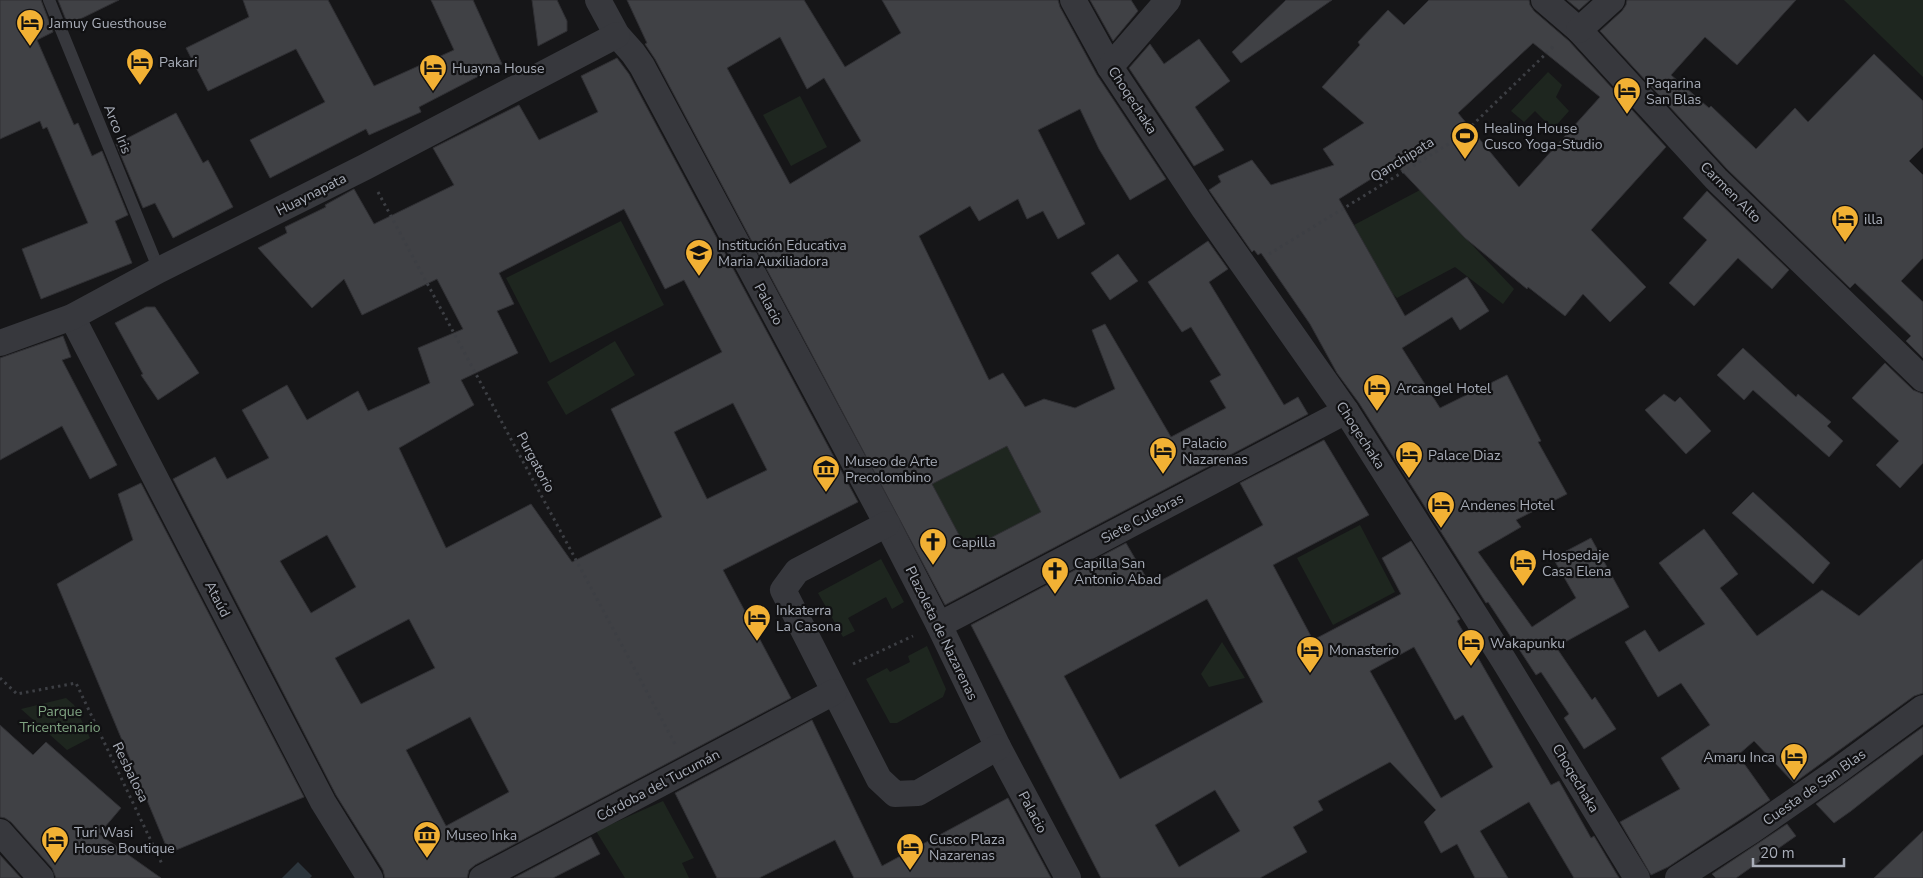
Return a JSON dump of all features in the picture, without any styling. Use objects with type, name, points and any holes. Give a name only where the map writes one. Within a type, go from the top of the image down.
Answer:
[{"type":"street","name":"Palacio","points":[[598,0],[617,36],[642,66],[887,524]]},
{"type":"street","name":"Choqechaka","points":[[1073,0],[1110,67],[1204,209],[1346,411],[1498,650],[1637,878]]},
{"type":"street","points":[[1110,67],[1168,0]]},
{"type":"street","name":"Carmen Alto","points":[[1544,0],[1576,29],[1716,179],[1923,379]]},
{"type":"street","points":[[1576,29],[1612,0]]},
{"type":"street","name":"Huaynapata","points":[[0,343],[72,317],[159,270],[365,167],[617,36]]},
{"type":"street","name":"Ataúd","points":[[72,317],[323,802],[370,878]]},
{"type":"street","name":"Siete Culebras","points":[[939,625],[1346,411]]},
{"type":"street","points":[[887,524],[797,571],[783,590],[879,780],[896,794],[918,793],[998,746]]},
{"type":"street","name":"Plazoleta de Nazarenas","points":[[887,524],[998,746]]},
{"type":"street","name":"Córdoba del Tucumán","points":[[482,878],[834,692]]},
{"type":"street","name":"Cuesta de San Blas","points":[[1678,878],[1751,831],[1921,713]]},
{"type":"street","name":"Palacio","points":[[998,746],[1068,878]]},
{"type":"street","points":[[0,832],[41,878]]},
{"type":"lane","name":"Arco Iris","points":[[49,0],[159,270]]},
{"type":"path","name":"Qanchipata","points":[[1247,268],[1460,137],[1576,29]]},
{"type":"path","name":"Purgatorio","points":[[365,167],[688,768]]},
{"type":"path","points":[[849,665],[939,625]]},
{"type":"path","name":"Resbalosa","points":[[0,678],[17,694],[76,683],[162,864]]},
{"type":"green space","points":[[1844,0],[1923,0],[1923,77]]},
{"type":"green space","points":[[1548,72],[1562,85],[1556,97],[1569,111],[1553,129],[1535,111],[1524,122],[1511,111]]},
{"type":"green space","points":[[800,96],[827,147],[791,166],[763,115]]},
{"type":"green space","points":[[1420,190],[1514,289],[1503,304],[1455,267],[1397,298],[1391,292],[1354,225]]},
{"type":"green space","points":[[621,221],[664,305],[550,363],[506,278]]},
{"type":"green space","points":[[615,341],[635,375],[566,415],[547,382]]},
{"type":"green space","points":[[1007,446],[1041,512],[967,550],[932,484]]},
{"type":"green space","points":[[1360,525],[1395,592],[1333,625],[1297,558]]},
{"type":"green space","points":[[881,559],[904,602],[892,609],[886,597],[848,618],[855,631],[843,637],[818,593]]},
{"type":"green space","points":[[1222,642],[1245,678],[1209,687],[1201,674]]},
{"type":"green space","points":[[927,646],[946,689],[943,697],[897,723],[890,723],[866,679],[887,668],[890,672],[910,662],[908,656]]},
{"type":"green space","name":"Parque Tricentenario","points":[[66,698],[74,705],[90,738],[67,750],[21,709]]},
{"type":"green space","points":[[663,801],[694,858],[682,863],[689,878],[625,878],[596,831]]},
{"type":"shaded area","points":[[298,862],[312,876],[310,878],[282,878]]},
{"type":"building","points":[[0,0],[41,0],[53,32],[37,40],[74,125],[78,123],[92,156],[102,151],[128,215],[115,221],[132,263],[41,299],[22,249],[88,223],[47,127],[43,129],[40,121],[0,139]]},
{"type":"building","points":[[58,0],[119,0],[68,25]]},
{"type":"building","points":[[243,0],[328,0],[374,86],[454,50],[431,0],[473,0],[502,64],[419,107],[421,112],[369,135],[366,129],[270,178],[250,140],[325,102],[296,49],[208,91],[186,48],[249,17]]},
{"type":"building","points":[[532,0],[557,0],[567,21],[567,31],[538,46]]},
{"type":"building","points":[[627,0],[804,0],[845,67],[901,33],[882,0],[1058,0],[1097,75],[1166,179],[1130,200],[1099,149],[1080,109],[1038,130],[1085,224],[1058,239],[1043,211],[1027,219],[1018,199],[979,221],[970,206],[919,236],[989,380],[1003,373],[1025,407],[1044,399],[1075,408],[1115,389],[1092,330],[1105,324],[1171,437],[1226,408],[1210,381],[1221,375],[1191,327],[1182,332],[1148,282],[1208,241],[1228,269],[1209,282],[1284,405],[1298,397],[1308,414],[945,605],[655,59],[645,44],[647,43]],"holes":[[[780,37],[807,89],[824,78],[861,141],[790,184],[727,68]],[[1007,446],[1041,512],[967,550],[932,484]]]},
{"type":"building","points":[[1090,0],[1131,0],[1138,11],[1113,41]]},
{"type":"building","points":[[1286,0],[1332,0],[1241,63],[1232,52]]},
{"type":"building","points":[[1429,0],[1529,0],[1534,11],[1569,41],[1666,147],[1591,230],[1646,287],[1610,322],[1583,294],[1565,316],[1528,287],[1527,289],[1465,238],[1395,164],[1339,199],[1405,316],[1467,277],[1489,311],[1460,330],[1452,317],[1402,348],[1440,408],[1507,375],[1541,441],[1538,442],[1567,494],[1516,520],[1521,527],[1478,552],[1532,627],[1576,598],[1553,558],[1591,538],[1629,607],[1556,647],[1592,700],[1595,697],[1616,729],[1584,749],[1564,718],[1569,714],[1541,672],[1536,675],[1488,602],[1486,603],[1359,403],[1337,373],[1310,324],[1261,253],[1258,255],[1254,250],[1252,252],[1209,190],[1221,182],[1218,176],[1252,160],[1271,185],[1334,165],[1323,149],[1364,123],[1322,87],[1360,45],[1358,42],[1388,10],[1404,25]],"holes":[[[1533,43],[1600,97],[1519,187],[1458,113]]]},
{"type":"building","points":[[1567,0],[1590,0],[1579,10]]},
{"type":"building","points":[[1627,0],[1796,0],[1737,65],[1705,37],[1671,75],[1709,108],[1711,106],[1756,149],[1795,108],[1808,122],[1874,54],[1923,101],[1923,147],[1909,161],[1923,175],[1923,258],[1901,281],[1923,302],[1923,358],[1906,341],[1911,336],[1855,283],[1850,288],[1727,169],[1600,31],[1622,11]]},
{"type":"building","points":[[1199,39],[1230,81],[1195,107],[1224,150],[1194,166],[1129,68],[1150,44],[1164,64]]},
{"type":"building","points":[[617,58],[629,74],[858,502],[723,570],[791,698],[475,865],[469,870],[467,878],[385,878],[383,870],[336,795],[173,479],[215,457],[227,479],[269,458],[242,410],[287,385],[307,420],[358,391],[368,411],[430,383],[418,348],[463,329],[437,279],[362,315],[344,279],[312,308],[258,248],[287,233],[285,227],[326,207],[325,205],[354,189],[374,224],[454,185],[433,148],[519,105],[539,140],[598,112],[581,76]],"holes":[[[624,209],[665,289],[684,280],[722,352],[611,409],[662,517],[572,562],[531,504],[446,548],[399,448],[474,405],[461,380],[518,353],[497,311],[514,304],[499,273]],[[733,403],[767,470],[707,499],[674,432]],[[327,535],[356,587],[311,613],[280,561]],[[409,619],[435,668],[361,704],[335,658]],[[470,717],[509,792],[446,826],[406,750]]]},
{"type":"building","points":[[176,113],[203,163],[208,160],[233,207],[173,238],[155,203],[143,208],[116,144]]},
{"type":"building","points":[[1707,191],[1789,270],[1772,289],[1738,258],[1694,306],[1669,283],[1707,240],[1683,218]]},
{"type":"building","points":[[1118,254],[1138,281],[1110,300],[1091,273]]},
{"type":"building","points":[[146,307],[155,307],[199,373],[158,400],[141,375],[143,374],[115,323]]},
{"type":"building","points":[[63,336],[71,357],[62,360],[117,465],[90,479],[62,426],[0,460],[0,358]]},
{"type":"building","points":[[1743,348],[1796,397],[1798,394],[1831,422],[1827,426],[1843,441],[1829,457],[1753,390],[1744,400],[1717,375]]},
{"type":"building","points":[[1885,363],[1913,390],[1923,394],[1923,463],[1900,488],[1876,465],[1899,441],[1852,398]]},
{"type":"building","points":[[1664,394],[1675,402],[1680,397],[1711,431],[1686,454],[1645,410]]},
{"type":"building","name":"Monasterio","points":[[1324,440],[1369,515],[1273,565],[1313,640],[1401,594],[1382,558],[1411,541],[1460,619],[1457,621],[1551,785],[1559,781],[1591,838],[1594,836],[1619,878],[1574,878],[1529,802],[1480,831],[1508,878],[1475,878],[1457,844],[1441,853],[1424,822],[1436,810],[1390,762],[1318,801],[1323,810],[1293,827],[1307,852],[1260,878],[1101,878],[971,625],[1126,543],[1151,586],[1263,525],[1240,483]],"holes":[[[1207,599],[1263,702],[1120,779],[1064,676]],[[1414,647],[1455,720],[1463,715],[1493,767],[1441,798],[1370,671]],[[1215,790],[1240,831],[1179,867],[1155,825]]]},
{"type":"building","points":[[141,483],[304,797],[169,853],[57,584],[133,540],[118,494]]},
{"type":"building","points":[[1753,492],[1830,563],[1813,584],[1732,513]]},
{"type":"building","points":[[1704,529],[1738,574],[1720,588],[1757,636],[1822,590],[1859,616],[1923,559],[1923,693],[1914,696],[1794,783],[1754,741],[1738,755],[1770,800],[1668,867],[1651,875],[1620,822],[1680,789],[1661,758],[1710,725],[1681,683],[1658,697],[1625,642],[1645,630],[1659,652],[1705,624],[1659,563]]},
{"type":"building","points":[[812,720],[882,866],[1008,798],[1051,878],[854,878],[835,840],[759,878],[717,878],[675,793]]},
{"type":"building","points":[[0,725],[33,755],[46,742],[121,808],[99,834],[161,878],[56,878],[52,868],[11,822],[0,817]]},
{"type":"building","points":[[1923,727],[1923,754],[1851,811],[1834,823],[1816,804]]},
{"type":"building","points":[[1787,824],[1796,836],[1736,878],[1716,878],[1712,874]]},
{"type":"building","points":[[1923,831],[1923,878],[1874,878]]},
{"type":"building","points":[[591,837],[600,854],[553,878],[514,878]]},
{"type":"building","points":[[0,855],[21,878],[0,878]]},
{"type":"place","name":"Jamuy Guesthouse","points":[[30,47]]},
{"type":"place","name":"Pakari","points":[[140,86]]},
{"type":"place","name":"Huayna House","points":[[433,92]]},
{"type":"place","name":"Paqarina San Blas","points":[[1627,115]]},
{"type":"place","name":"Healing House Cusco Yoga-Studio","points":[[1465,160]]},
{"type":"place","name":"illa","points":[[1845,243]]},
{"type":"place","name":"Institución Educativa Maria Auxiliadora","points":[[699,277]]},
{"type":"place","name":"Arcangel Hotel","points":[[1377,412]]},
{"type":"place","name":"Palacio Nazarenas","points":[[1163,475]]},
{"type":"place","name":"Palace Diaz","points":[[1409,479]]},
{"type":"place","name":"Museo de Arte Precolombino","points":[[826,493]]},
{"type":"place","name":"Andenes Hotel","points":[[1441,529]]},
{"type":"place","name":"Capilla","points":[[933,566]]},
{"type":"place","name":"Hospedaje Casa Elena","points":[[1523,587]]},
{"type":"place","name":"Capilla San Antonio Abad","points":[[1055,595]]},
{"type":"place","name":"Inkaterra La Casona","points":[[757,642]]},
{"type":"place","name":"Wakapunku","points":[[1471,667]]},
{"type":"place","name":"Monasterio","points":[[1310,674]]},
{"type":"place","name":"Amaru Inca","points":[[1794,781]]},
{"type":"place","name":"Museo Inka","points":[[427,859]]},
{"type":"place","name":"Turi Wasi House Boutique","points":[[55,864]]},
{"type":"place","name":"Cusco Plaza Nazarenas","points":[[910,871]]}]
